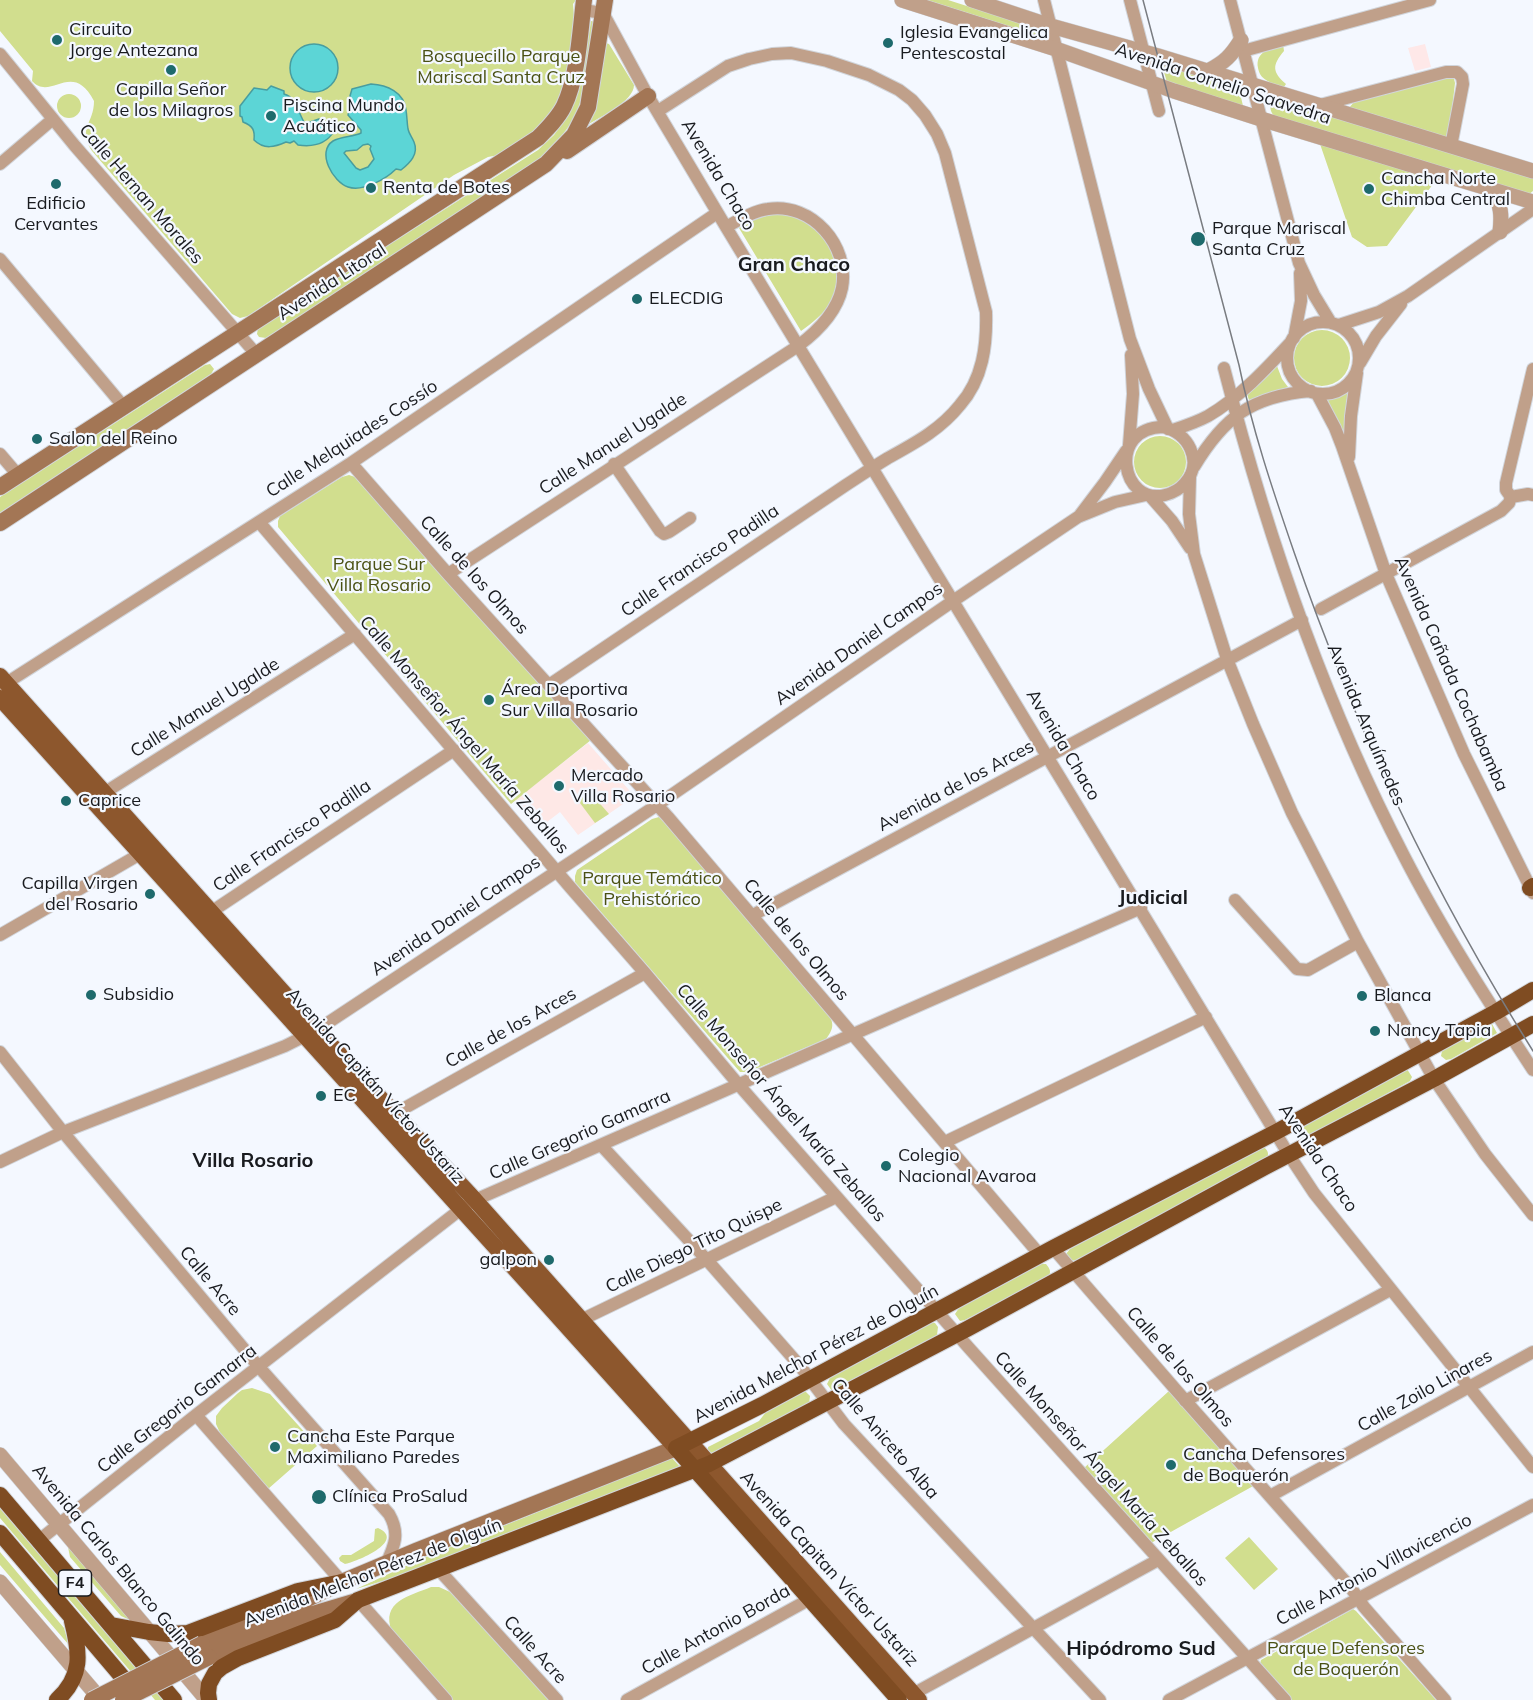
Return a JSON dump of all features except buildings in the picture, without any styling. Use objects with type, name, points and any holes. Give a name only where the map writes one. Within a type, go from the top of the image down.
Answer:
[{"type":"highway","name":"Avenida Melchor Pérez de Olguín","points":[[683,1445],[1276,1132],[1533,990]]},
{"type":"highway","name":"Avenida Melchor Pérez de Olguín","points":[[358,1600],[702,1467],[957,1335],[1533,1024]]},
{"type":"highway","name":"Avenida Capitán Víctor Ustariz","points":[[683,1445],[702,1467],[722,1501]]},
{"type":"highway","name":"F4","points":[[0,1495],[174,1700]]},
{"type":"highway","name":"Avenida Capitan Víctor Ustariz","points":[[722,1501],[815,1595],[902,1698]]},
{"type":"highway","name":"F4","points":[[0,1533],[141,1700]]},
{"type":"highway","points":[[111,1625],[168,1634],[188,1633],[298,1591],[342,1582]]},
{"type":"highway","points":[[208,1700],[209,1684],[222,1666],[335,1620],[358,1600]]},
{"type":"highway","points":[[57,1700],[70,1686],[76,1670],[78,1644],[72,1617]]},
{"type":"main road","name":"Avenida Litoral","points":[[0,487],[538,138],[553,123],[564,106],[572,83],[583,5]]},
{"type":"main road","name":"Avenida Litoral","points":[[0,523],[546,164],[574,135],[588,107],[604,7]]},
{"type":"main road","points":[[546,164],[648,96]]},
{"type":"main road","name":"Avenida Capitán Víctor Ustariz","points":[[2,686],[104,793],[146,851],[211,912],[310,1033],[394,1114],[468,1205]]},
{"type":"main road","name":"Avenida Capitán Víctor Ustariz","points":[[2,686],[146,851],[683,1445]]},
{"type":"main road","name":"Avenida Melchor Pérez de Olguín","points":[[123,1700],[206,1651],[342,1582],[683,1445]]},
{"type":"main road","name":"Avenida Capitan Víctor Ustariz","points":[[702,1467],[815,1595]]},
{"type":"main road","name":"Avenida Melchor Pérez de Olguín","points":[[92,1700],[206,1651],[358,1600]]},
{"type":"street","name":"Avenida Cornelio Saavedra","points":[[902,0],[1056,49],[1261,119],[1533,202]]},
{"type":"street","name":"Avenida Cornelio Saavedra","points":[[972,0],[1050,26],[1252,84],[1533,171]]},
{"type":"street","points":[[1044,0],[1130,339],[1149,389],[1171,429],[1182,436],[1193,455],[1189,514],[1194,554],[1227,659],[1253,724],[1292,813],[1358,942],[1434,1079],[1485,1154],[1533,1215]]},
{"type":"street","points":[[1130,0],[1159,111]]},
{"type":"street","points":[[1230,0],[1299,263],[1314,295],[1335,324],[1351,334],[1360,355],[1359,366]]},
{"type":"street","points":[[1209,72],[1224,63],[1242,45],[1430,0]]},
{"type":"street","points":[[583,5],[604,7]]},
{"type":"street","name":"Avenida Chaco","points":[[604,7],[648,96],[717,213],[1289,1155],[1314,1193],[1533,1467]]},
{"type":"street","name":"Calle Francisco Padilla","points":[[549,685],[872,468],[933,432],[947,421],[962,403],[976,381],[984,355],[987,336],[986,312],[945,153],[937,134],[912,100],[886,82],[827,61],[791,53],[760,57],[728,66],[658,111]]},
{"type":"street","name":"Calle Hernan Morales","points":[[0,54],[53,119],[257,355]]},
{"type":"street","points":[[1320,105],[1446,72],[1457,72],[1462,77],[1463,84],[1451,146]]},
{"type":"street","points":[[0,164],[53,119]]},
{"type":"street","points":[[1493,190],[1502,214],[1500,232]]},
{"type":"street","name":"Calle Manuel Ugalde","points":[[448,574],[798,346],[820,327],[838,300],[843,273],[841,259],[834,241],[821,225],[807,215],[788,209],[769,208],[726,227]]},
{"type":"street","points":[[1129,446],[1135,437],[1145,430],[1171,429],[1207,417],[1232,399],[1304,328],[1318,323],[1335,324],[1379,312],[1408,296],[1533,209]]},
{"type":"street","name":"Calle Melquiades Cossío","points":[[2,686],[351,463],[717,213]]},
{"type":"street","points":[[0,259],[124,407]]},
{"type":"street","points":[[1299,263],[1301,301],[1299,320],[1287,355],[1290,371],[1299,385],[1314,392]]},
{"type":"street","points":[[1148,495],[1161,496],[1184,485],[1216,434],[1237,415],[1253,405],[1291,393],[1330,393],[1345,386],[1355,375],[1386,322],[1408,296]]},
{"type":"street","points":[[1130,339],[1133,394],[1126,458],[1127,471],[1133,482],[1172,521],[1194,554]]},
{"type":"street","name":"Avenida Cañada Cochabamba","points":[[1349,464],[1351,416],[1359,366]]},
{"type":"street","name":"Avenida Arquímedes","points":[[1224,368],[1280,561],[1329,690],[1363,770],[1404,856],[1442,925],[1533,1070]]},
{"type":"street","points":[[1511,497],[1506,490],[1506,483],[1533,369]]},
{"type":"street","name":"Avenida Cañada Cochabamba","points":[[1314,392],[1335,428],[1386,574],[1464,754],[1532,889]]},
{"type":"street","name":"Avenida Daniel Campos","points":[[1078,517],[1105,483],[1129,446]]},
{"type":"street","points":[[0,454],[18,475]]},
{"type":"street","name":"Calle de los Olmos","points":[[351,463],[657,805],[945,1142],[1047,1252],[1072,1271],[1351,1588],[1445,1700]]},
{"type":"street","points":[[614,464],[664,534],[690,518]]},
{"type":"street","name":"Avenida Daniel Campos","points":[[0,1162],[63,1132],[285,1046],[310,1033],[657,805],[1078,517],[1115,502],[1148,495]]},
{"type":"street","points":[[1511,497],[1533,495]]},
{"type":"street","points":[[1321,609],[1501,511],[1509,503],[1511,497]]},
{"type":"street","name":"Calle Monseñor Ángel María Zeballos","points":[[259,522],[836,1197],[1285,1700]]},
{"type":"street","name":"Avenida de los Arces","points":[[753,915],[1302,620]]},
{"type":"street","name":"Calle Manuel Ugalde","points":[[104,793],[355,634]]},
{"type":"street","name":"Calle Francisco Padilla","points":[[211,912],[454,750]]},
{"type":"street","points":[[0,935],[146,851]]},
{"type":"street","points":[[1235,900],[1297,969],[1308,970],[1358,942]]},
{"type":"street","name":"Calle Gregorio Gamarra","points":[[38,1540],[468,1205],[1140,908]]},
{"type":"street","name":"Calle de los Arces","points":[[394,1114],[645,973]]},
{"type":"street","points":[[945,1142],[1206,1017]]},
{"type":"street","name":"Calle Acre","points":[[0,1052],[63,1132],[258,1367],[389,1514],[396,1533],[394,1548],[386,1564]]},
{"type":"street","name":"Calle Aniceto Alba","points":[[602,1145],[800,1366],[844,1424],[1100,1700]]},
{"type":"street","name":"Calle Diego Tito Quispe","points":[[575,1325],[836,1197]]},
{"type":"street","points":[[1185,1401],[1390,1290]]},
{"type":"street","name":"Calle Zoilo Linares","points":[[1270,1496],[1533,1352]]},
{"type":"street","points":[[196,1415],[342,1582]]},
{"type":"street","name":"Avenida Carlos Blanco Galindo","points":[[0,1455],[208,1700]]},
{"type":"street","name":"Calle Antonio Villavicencio","points":[[1169,1700],[1533,1505]]},
{"type":"street","points":[[902,1698],[1158,1560]]},
{"type":"street","name":"Calle Acre","points":[[439,1570],[557,1700]]},
{"type":"street","points":[[0,1582],[101,1700]]},
{"type":"street","name":"Calle Antonio Borda","points":[[627,1700],[815,1595]]},
{"type":"street","points":[[358,1600],[446,1700]]},
{"type":"shaded area","points":[[1425,44],[1431,67],[1415,71],[1408,48]]},
{"type":"shaded area","name":"Mercado Villa Rosario","points":[[588,743],[629,790],[631,795],[629,800],[578,835],[560,812],[538,829],[514,801]]},
{"type":"green space","name":"Bosquecillo Parque Mariscal Santa Cruz","points":[[0,0],[576,0],[573,4],[576,39],[570,71],[549,122],[515,152],[488,157],[454,175],[248,316],[240,318],[232,314],[92,151],[86,131],[94,101],[86,89],[78,83],[70,82],[47,87],[39,86],[32,81],[33,71],[0,31]]},
{"type":"green space","points":[[927,0],[948,0],[1039,29],[1040,36]]},
{"type":"green space","points":[[591,21],[595,22],[580,104],[561,137],[542,158],[266,338],[259,337],[258,328],[538,150],[554,135],[564,121],[582,77]]},
{"type":"green space","points":[[606,43],[609,44],[634,85],[633,91],[623,102],[589,124],[587,121]]},
{"type":"green space","points":[[1283,44],[1284,51],[1277,60],[1275,68],[1278,76],[1286,84],[1284,87],[1263,78],[1258,68],[1261,54]]},
{"type":"green space","points":[[1162,65],[1239,89],[1244,110],[1168,86]]},
{"type":"green space","points":[[1450,77],[1455,83],[1449,136],[1445,137],[1348,109],[1355,101]]},
{"type":"green space","points":[[69,94],[77,98],[81,106],[77,114],[69,118],[61,114],[57,106],[61,98]]},
{"type":"green space","points":[[1277,99],[1533,178],[1533,191],[1528,195],[1274,116],[1271,106],[1273,100]]},
{"type":"green space","points":[[1320,144],[1436,180],[1387,246],[1367,247],[1352,237]]},
{"type":"green space","points":[[781,214],[802,219],[816,229],[829,247],[836,269],[837,280],[831,301],[822,314],[801,331],[739,228],[759,218]]},
{"type":"green space","points":[[1322,330],[1333,332],[1342,338],[1348,347],[1350,358],[1348,369],[1342,378],[1333,384],[1322,386],[1311,384],[1302,378],[1296,369],[1294,358],[1296,347],[1302,338],[1311,332]]},
{"type":"green space","points":[[210,364],[214,369],[211,374],[0,513],[0,497],[205,365]]},
{"type":"green space","points":[[1277,366],[1288,387],[1249,400],[1247,394]]},
{"type":"green space","points":[[1348,391],[1345,436],[1325,400],[1338,397]]},
{"type":"green space","points":[[1155,436],[1165,436],[1175,440],[1182,447],[1186,462],[1182,477],[1175,484],[1165,488],[1155,488],[1145,484],[1138,477],[1134,467],[1134,457],[1138,447],[1145,440]]},
{"type":"green space","name":"Parque Sur Villa Rosario","points":[[349,475],[355,477],[591,740],[511,804],[278,527],[280,516],[342,477]]},
{"type":"green space","points":[[588,790],[609,814],[595,823],[577,799]]},
{"type":"green space","name":"Parque Temático Prehistórico","points":[[659,817],[825,1009],[832,1024],[826,1039],[748,1072],[740,1072],[575,882],[577,870],[652,819]]},
{"type":"green space","points":[[1491,1022],[1497,1033],[1451,1059],[1446,1060],[1441,1056],[1442,1051]]},
{"type":"green space","points":[[1407,1069],[1412,1077],[1410,1081],[1309,1136],[1305,1137],[1299,1130],[1300,1127]]},
{"type":"green space","points":[[1259,1147],[1264,1147],[1266,1150],[1267,1159],[1076,1260],[1071,1261],[1066,1254],[1070,1249]]},
{"type":"green space","points":[[1041,1264],[1046,1264],[1048,1267],[1049,1276],[965,1320],[960,1321],[955,1314],[959,1308]]},
{"type":"green space","points":[[930,1323],[935,1323],[938,1327],[937,1335],[837,1390],[832,1391],[827,1384],[830,1378]]},
{"type":"green space","points":[[252,1388],[270,1394],[317,1446],[268,1489],[221,1435],[216,1424],[216,1416],[222,1408],[242,1390]]},
{"type":"green space","points":[[1169,1391],[1255,1485],[1151,1543],[1084,1468]]},
{"type":"green space","points":[[801,1392],[806,1392],[810,1396],[809,1404],[711,1454],[708,1452],[708,1447],[759,1421],[766,1412]]},
{"type":"green space","points":[[672,1458],[681,1468],[426,1568],[356,1589],[421,1559]]},
{"type":"green space","points":[[0,1508],[163,1700],[155,1700],[0,1518]]},
{"type":"green space","points":[[378,1528],[385,1533],[387,1539],[383,1545],[359,1559],[345,1564],[340,1561],[339,1558],[342,1555],[351,1555],[374,1541],[375,1529]]},
{"type":"green space","points":[[1249,1537],[1278,1569],[1254,1590],[1225,1558]]},
{"type":"green space","points":[[68,1547],[130,1620],[121,1616],[70,1557]]},
{"type":"green space","points":[[0,1552],[64,1628],[69,1645],[0,1565]]},
{"type":"green space","points":[[431,1587],[439,1587],[450,1592],[549,1700],[453,1700],[392,1632],[389,1622],[390,1613],[399,1601]]},
{"type":"green space","name":"Parque Defensores de Boquerón","points":[[1353,1609],[1436,1700],[1292,1700],[1260,1664],[1261,1660]]},
{"type":"water","points":[[309,44],[319,44],[334,54],[338,68],[334,82],[328,88],[319,92],[309,92],[294,82],[290,73],[290,63],[300,48]]},
{"type":"water","points":[[371,84],[389,88],[398,94],[405,104],[408,129],[415,146],[410,161],[401,170],[396,169],[374,184],[360,188],[342,184],[332,173],[326,159],[328,146],[333,141],[361,133],[348,115],[352,102],[350,96],[352,89]],"holes":[[[363,145],[371,146],[374,159],[368,167],[360,170],[344,153],[357,150]]]},
{"type":"water","name":"Piscina Mundo Acuático","points":[[271,86],[284,91],[284,94],[291,98],[304,122],[319,119],[333,128],[331,136],[323,142],[308,146],[298,145],[294,141],[270,147],[254,140],[253,129],[243,122],[240,116],[240,106],[254,88],[267,90]]},
{"type":"tram line","points":[[1143,0],[1257,436],[1278,506],[1318,618],[1370,746],[1399,808],[1462,931],[1533,1051]]},
{"type":"place","name":"Circuito Jorge Antezana","points":[[57,40]]},
{"type":"place","name":"Iglesia Evangelica Pentescostal","points":[[888,43]]},
{"type":"place","name":"Capilla Señor de los Milagros","points":[[171,70]]},
{"type":"place","name":"Piscina Mundo Acuático","points":[[271,116]]},
{"type":"place","name":"Edificio Cervantes","points":[[56,184]]},
{"type":"place","name":"Renta de Botes","points":[[371,188]]},
{"type":"place","name":"Cancha Norte Chimba Central","points":[[1369,189]]},
{"type":"place","name":"Parque Mariscal Santa Cruz","points":[[1198,239]]},
{"type":"place","name":"ELECDIG","points":[[637,299]]},
{"type":"place","name":"Salon del Reino","points":[[37,439]]},
{"type":"place","name":"Área Deportiva Sur Villa Rosario","points":[[489,700]]},
{"type":"place","name":"Mercado Villa Rosario","points":[[559,786]]},
{"type":"place","name":"Caprice","points":[[66,801]]},
{"type":"place","name":"Capilla Virgen del Rosario","points":[[150,894]]},
{"type":"place","name":"Subsidio","points":[[91,995]]},
{"type":"place","name":"Blanca","points":[[1362,996]]},
{"type":"place","name":"Nancy Tapia","points":[[1375,1031]]},
{"type":"place","name":"EC","points":[[321,1096]]},
{"type":"place","name":"Colegio Nacional Avaroa","points":[[886,1166]]},
{"type":"place","name":"galpon","points":[[549,1260]]},
{"type":"place","name":"Cancha Este Parque Maximiliano Paredes","points":[[275,1447]]},
{"type":"place","name":"Cancha Defensores de Boquerón","points":[[1171,1465]]},
{"type":"place","name":"Clínica ProSalud","points":[[319,1497]]},
{"type":"district","name":"Gran Chaco","points":[[794,265]]},
{"type":"district","name":"Judicial","points":[[1153,898]]},
{"type":"district","name":"Villa Rosario","points":[[253,1161]]},
{"type":"district","name":"Hipódromo Sud","points":[[1141,1649]]}]
